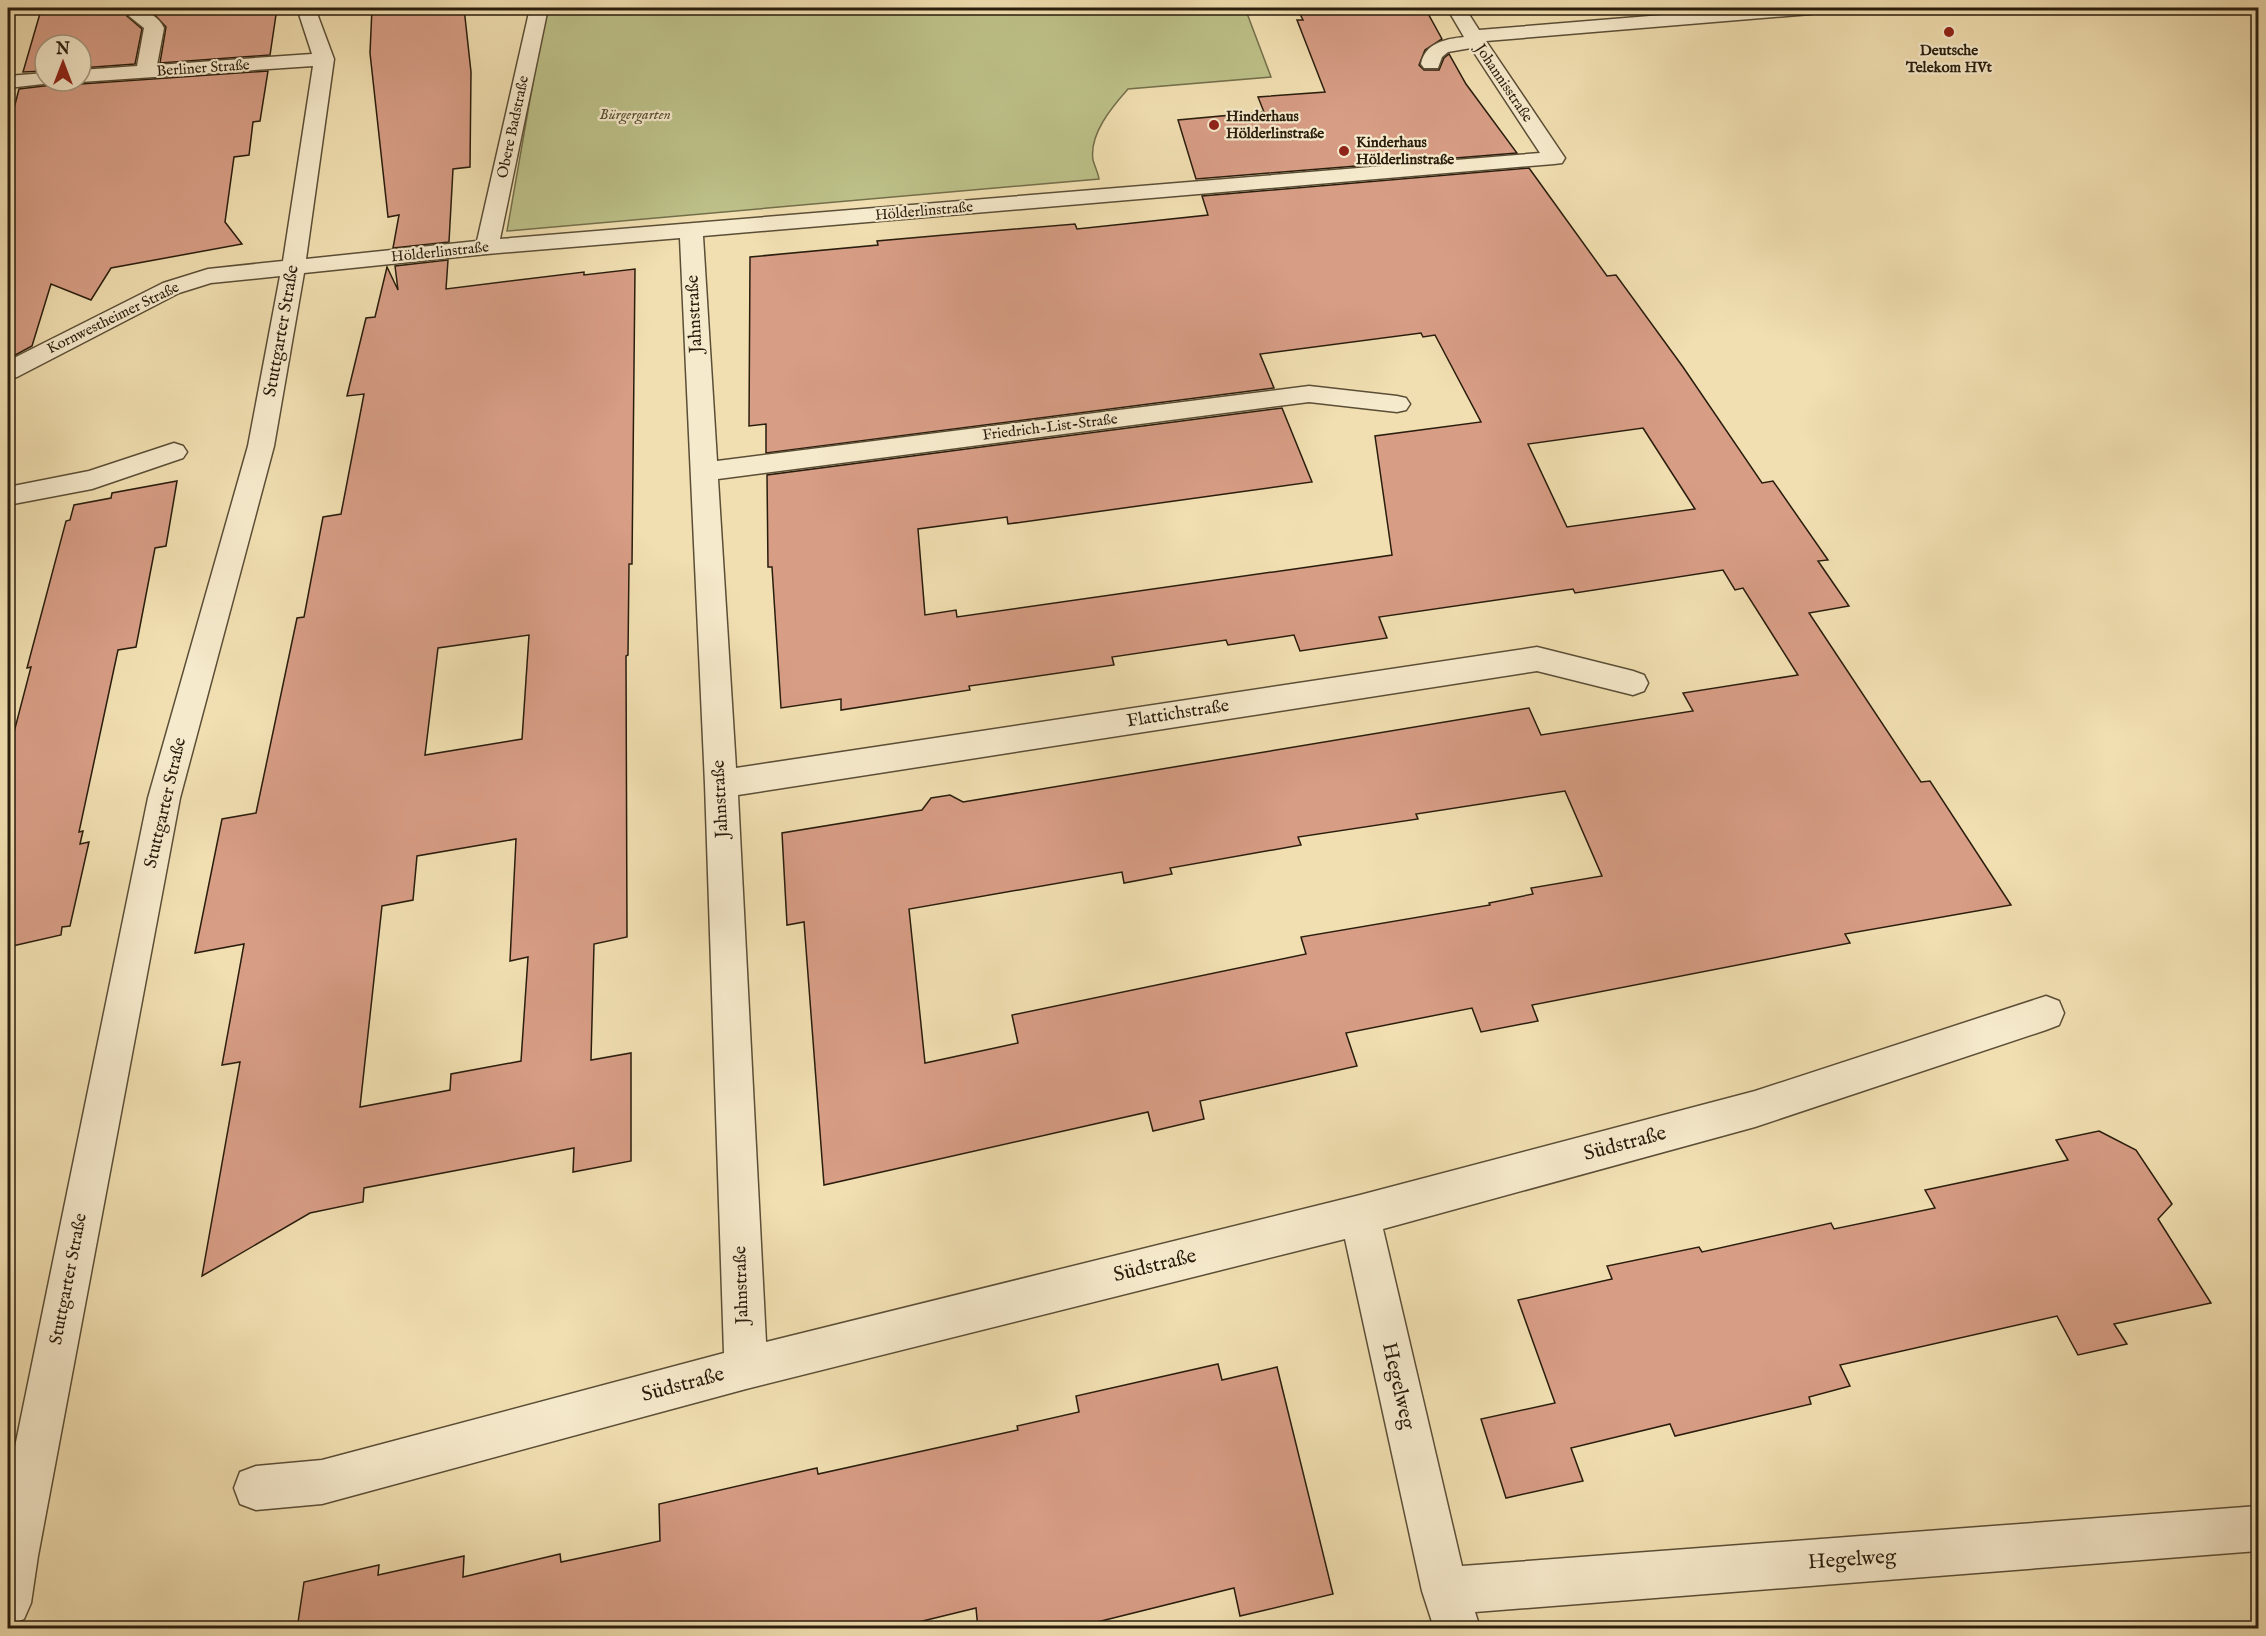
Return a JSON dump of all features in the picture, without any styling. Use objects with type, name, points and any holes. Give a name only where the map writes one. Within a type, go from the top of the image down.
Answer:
[{"type":"street","name":"Stuttgarter Straße","points":[[8,1603],[17,1545],[164,798],[261,446],[294,266],[324,59],[306,8]]},
{"type":"street","name":"Obere Badstraße","points":[[487,247],[538,8]]},
{"type":"street","name":"Johannisstraße","points":[[1456,8],[1554,158]]},
{"type":"street","points":[[1431,64],[1431,56],[1437,49],[1474,38],[1654,13],[1811,8]]},
{"type":"street","points":[[139,16],[151,22],[154,28],[146,72]]},
{"type":"street","name":"Berliner Straße","points":[[93,75],[324,59]]},
{"type":"street","points":[[8,82],[33,80]]},
{"type":"street","name":"Hölderlinstraße","points":[[294,266],[487,247],[1554,158]]},
{"type":"street","name":"Jahnstraße","points":[[691,230],[721,784],[746,1368]]},
{"type":"street","name":"Kornwestheimer Straße","points":[[8,371],[171,288],[208,276],[294,266]]},
{"type":"street","name":"Friedrich-List-Straße","points":[[703,472],[1308,394],[1397,404]]},
{"type":"street","points":[[8,496],[92,480],[174,452]]},
{"type":"street","name":"Flattichstraße","points":[[721,784],[1537,658],[1633,683]]},
{"type":"street","name":"Südstraße","points":[[256,1488],[322,1482],[746,1368],[1360,1215],[1755,1108],[2046,1013]]},
{"type":"street","name":"Hegelweg","points":[[1360,1215],[1451,1610],[2259,1529]]},
{"type":"green space","name":"Bürgergarten","points":[[546,8],[1245,8],[1271,77],[1128,89],[1103,121],[1095,140],[1093,160],[1099,179],[507,231]]},
{"type":"building","points":[[62,8],[277,8],[270,55],[160,63],[166,27],[152,12],[137,9],[130,11],[127,16],[142,29],[135,64],[93,67],[93,33],[34,33],[41,10]]},
{"type":"building","points":[[372,8],[464,8],[471,72],[470,167],[453,169],[449,242],[393,248],[399,215],[388,217],[370,53]]},
{"type":"building","points":[[1297,8],[1425,8],[1442,39],[1425,50],[1419,65],[1424,70],[1439,70],[1444,58],[1449,54],[1466,84],[1517,153],[1196,179],[1178,120],[1264,112],[1258,97],[1325,92],[1297,20],[1303,20]]},
{"type":"building","points":[[33,38],[33,72],[23,72]]},
{"type":"building","points":[[268,71],[260,121],[253,122],[249,155],[234,157],[225,222],[242,244],[111,268],[91,300],[51,284],[32,346],[8,359],[8,113],[13,112],[19,89],[33,87],[33,93],[93,93],[93,83]]},
{"type":"building","points":[[1529,168],[1607,276],[1616,275],[1683,367],[1762,483],[1773,481],[1828,560],[1818,561],[1849,606],[1809,613],[1921,782],[1930,781],[2011,905],[1845,934],[1850,943],[1532,1005],[1538,1021],[1481,1032],[1472,1008],[1346,1033],[1357,1066],[1200,1101],[1204,1119],[1153,1131],[1148,1112],[824,1185],[804,922],[787,925],[782,833],[922,810],[931,798],[950,795],[963,802],[1529,708],[1541,735],[1693,711],[1683,693],[1798,675],[1743,588],[1735,590],[1723,570],[1575,593],[1573,589],[1379,617],[1387,638],[1300,651],[1294,635],[1228,645],[1226,640],[1112,657],[1114,665],[969,686],[970,690],[841,710],[841,699],[781,708],[772,567],[768,567],[767,475],[1282,408],[1312,482],[1008,524],[1007,517],[918,529],[925,615],[956,610],[957,617],[1392,555],[1375,436],[1481,422],[1435,335],[1423,337],[1421,333],[1260,354],[1274,388],[766,453],[766,424],[749,426],[750,257],[878,245],[877,241],[1075,224],[1077,229],[1208,215],[1202,196]],"holes":[[[1643,428],[1695,509],[1567,527],[1528,444]],[[1565,791],[1602,876],[1531,888],[1533,894],[1489,903],[1490,905],[1301,937],[1306,954],[1012,1015],[1018,1043],[925,1063],[909,909],[1122,872],[1124,883],[1172,874],[1170,868],[1301,845],[1298,837],[1418,819],[1416,814]]]},
{"type":"building","points":[[448,260],[446,289],[584,272],[584,275],[635,269],[632,564],[629,564],[628,655],[626,656],[627,937],[594,944],[591,1060],[631,1053],[631,1161],[573,1172],[574,1148],[364,1188],[363,1202],[310,1213],[202,1276],[240,1062],[222,1065],[244,944],[195,953],[222,819],[256,813],[297,618],[304,617],[323,517],[341,514],[364,394],[347,396],[366,318],[375,317],[387,267],[398,290],[395,266]],"holes":[[[529,635],[522,739],[425,755],[438,648]],[[516,839],[510,961],[528,957],[521,1061],[451,1074],[450,1090],[360,1107],[382,906],[413,900],[417,856]]]},
{"type":"building","points":[[177,481],[166,546],[155,548],[136,647],[118,650],[79,832],[83,831],[80,844],[89,842],[70,926],[62,927],[61,935],[8,947],[8,755],[31,667],[27,668],[66,521],[70,520],[74,505],[111,498],[112,493]]},
{"type":"building","points":[[2099,1131],[2136,1150],[2172,1204],[2158,1219],[2211,1303],[2114,1324],[2127,1344],[2078,1355],[2057,1316],[1840,1365],[1850,1386],[1809,1397],[1811,1404],[1675,1436],[1670,1424],[1571,1448],[1583,1481],[1506,1498],[1481,1419],[1555,1403],[1518,1300],[1612,1279],[1607,1266],[1699,1247],[1702,1252],[1831,1223],[1834,1229],[1935,1208],[1925,1190],[2068,1160],[2056,1140]]},
{"type":"building","points":[[1218,1364],[1222,1380],[1277,1367],[1333,1594],[1240,1616],[1234,1588],[1069,1629],[978,1629],[976,1608],[890,1629],[297,1629],[304,1582],[379,1565],[378,1575],[464,1556],[463,1577],[560,1554],[561,1562],[660,1541],[659,1504],[817,1468],[818,1474],[1018,1430],[1017,1426],[1079,1412],[1076,1396]]},
{"type":"place","name":"Deutsche Telekom HVt","points":[[1949,32]]},
{"type":"place","name":"Hinderhaus Hölderlinstraße","points":[[1214,125]]},
{"type":"place","name":"Kinderhaus Hölderlinstraße","points":[[1344,151]]}]
